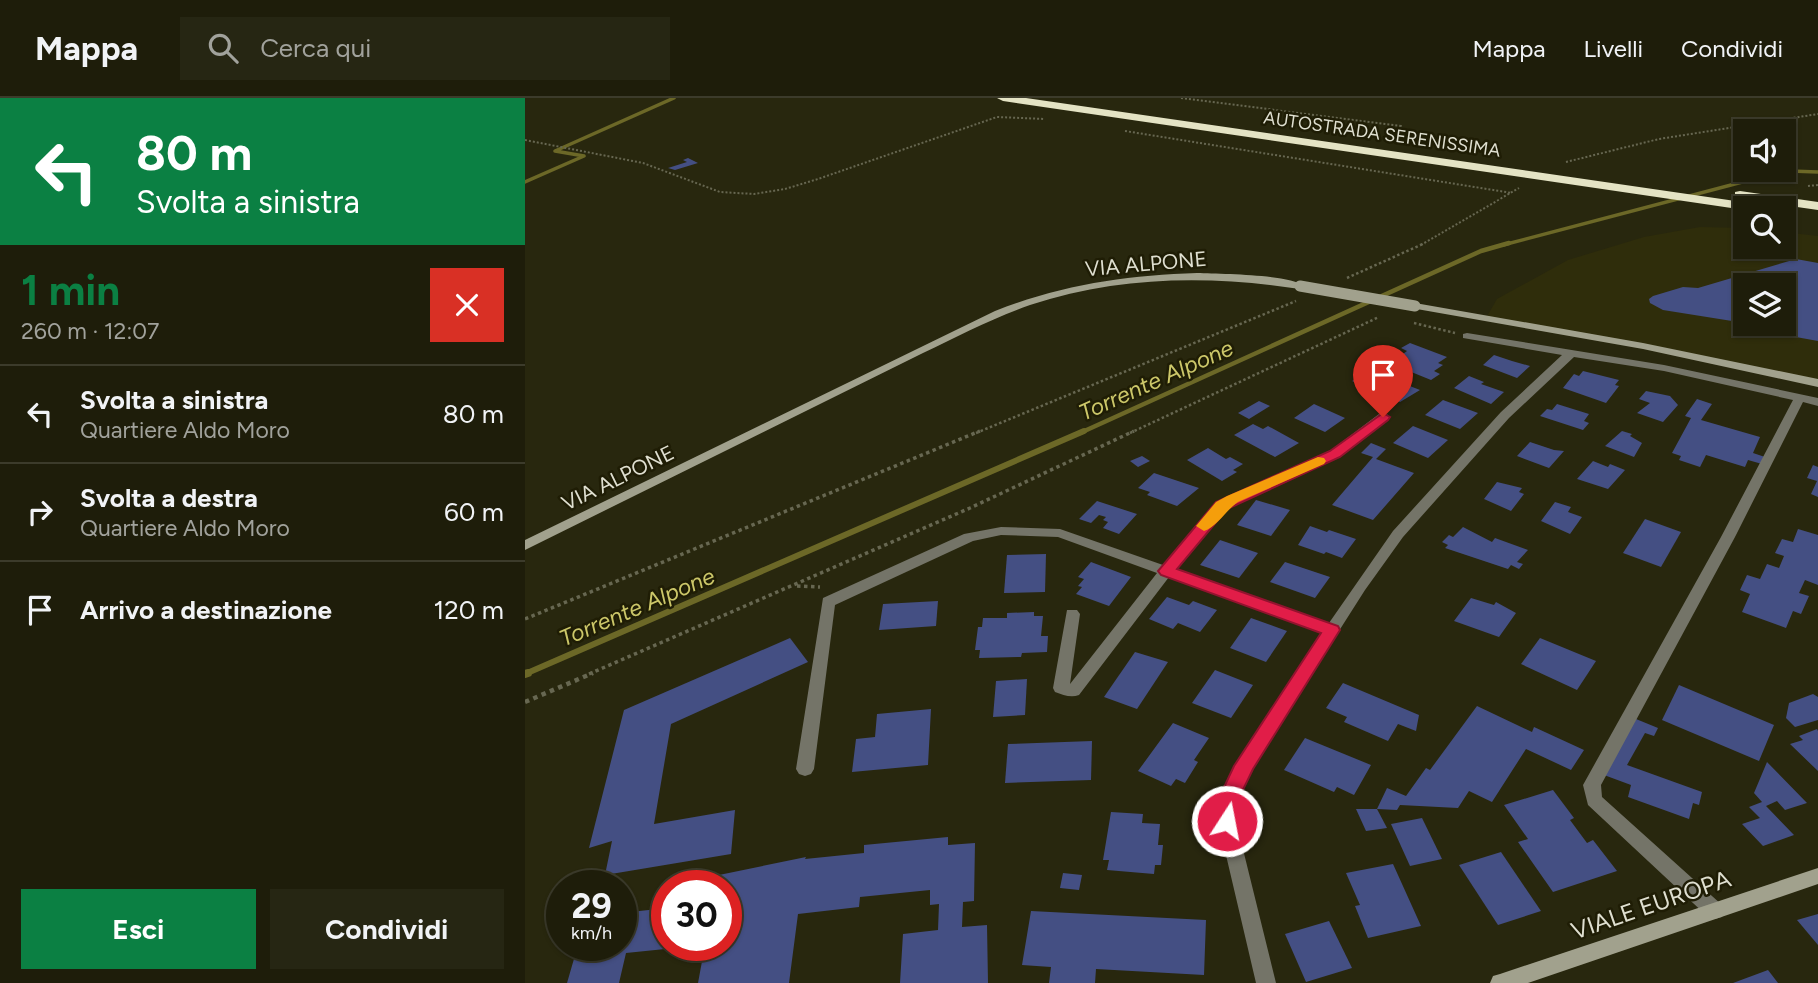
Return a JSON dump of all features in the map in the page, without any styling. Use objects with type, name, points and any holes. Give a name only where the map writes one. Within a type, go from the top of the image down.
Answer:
[{"type":"highway","name":"AUTOSTRADA SERENISSIMA","points":[[1003,98],[1733,204]]},
{"type":"highway","name":"AUTOSTRADA SERENISSIMA","points":[[1068,98],[1666,184],[1733,198]]},
{"type":"highway","name":"AUTOSTRADA SERENISSIMA","points":[[1796,205],[1818,206]]},
{"type":"highway","points":[[1796,214],[1818,217]]},
{"type":"main road","name":"VIA ALPONE","points":[[525,545],[951,335],[1028,302],[1069,291],[1163,277],[1213,276],[1300,286],[1643,346],[1818,383]]},
{"type":"main road","name":"VIALE EUROPA","points":[[1500,983],[1818,876]]},
{"type":"street","points":[[1467,335],[1664,368],[1818,402]]},
{"type":"street","points":[[1266,983],[1227,821],[1228,800],[1244,766],[1398,534],[1505,415],[1570,354]]},
{"type":"street","points":[[1715,911],[1594,800],[1592,785],[1728,537],[1800,397]]},
{"type":"street","points":[[1072,614],[1061,688],[1068,691],[1073,691],[1166,571],[1221,506],[1335,454],[1383,417]]},
{"type":"street","points":[[805,769],[828,602],[969,537],[1001,531],[1060,533],[1332,630]]},
{"type":"path","points":[[1181,98],[1401,126],[1394,137]]},
{"type":"path","points":[[1566,162],[1611,148],[1654,139],[1818,114]]},
{"type":"path","points":[[525,140],[643,163],[684,177],[707,189],[754,194],[807,182],[997,117],[1014,116],[1055,121]]},
{"type":"path","points":[[1121,131],[1512,193]]},
{"type":"path","points":[[1340,281],[1431,241],[1526,183]]},
{"type":"path","points":[[1808,186],[1818,185]]},
{"type":"path","points":[[525,619],[1298,300]]},
{"type":"path","points":[[525,702],[970,508],[1378,316],[1390,317]]},
{"type":"path","points":[[1403,320],[1467,335]]},
{"type":"shaded area","points":[[1700,227],[1733,228],[1733,259],[1796,259],[1796,233],[1818,236],[1818,383],[1486,318],[1497,299],[1568,260],[1644,237]]},
{"type":"building","points":[[688,158],[698,163],[675,170],[668,168],[687,162],[683,160]]},
{"type":"building","points":[[1796,259],[1818,263],[1818,341],[1791,336],[1796,336],[1796,273],[1749,273]]},
{"type":"building","points":[[1733,278],[1733,325],[1732,321],[1663,310],[1650,303],[1649,299],[1653,296],[1683,287],[1698,288]]},
{"type":"building","points":[[1410,343],[1447,357],[1438,363],[1443,365],[1434,371],[1440,374],[1431,380],[1394,365],[1404,359],[1399,357],[1407,351],[1401,348]]},
{"type":"building","points":[[1494,355],[1530,366],[1517,378],[1483,365]]},
{"type":"building","points":[[1373,370],[1420,390],[1400,402],[1352,381]]},
{"type":"building","points":[[1583,371],[1619,380],[1615,385],[1619,386],[1606,403],[1563,388],[1574,374],[1579,376]]},
{"type":"building","points":[[1469,376],[1484,382],[1481,384],[1504,392],[1491,404],[1454,388]]},
{"type":"building","points":[[1646,391],[1670,396],[1678,405],[1663,422],[1637,413],[1650,403],[1639,399]]},
{"type":"building","points":[[1697,399],[1712,404],[1701,420],[1760,437],[1753,453],[1765,457],[1762,464],[1748,460],[1745,467],[1706,455],[1700,467],[1679,460],[1681,456],[1672,453],[1691,418],[1685,416]]},
{"type":"building","points":[[1443,400],[1478,413],[1460,429],[1425,415]]},
{"type":"building","points":[[1259,401],[1270,406],[1249,419],[1238,413]]},
{"type":"building","points":[[1314,404],[1345,418],[1325,432],[1294,418]]},
{"type":"building","points":[[1557,404],[1589,414],[1584,421],[1589,423],[1583,430],[1540,416]]},
{"type":"building","points":[[1253,424],[1263,429],[1268,426],[1299,443],[1275,457],[1234,435]]},
{"type":"building","points":[[1413,426],[1448,440],[1428,458],[1393,443]]},
{"type":"building","points":[[1622,431],[1632,434],[1630,436],[1642,443],[1634,457],[1605,446]]},
{"type":"building","points":[[1530,442],[1564,451],[1549,468],[1517,456]]},
{"type":"building","points":[[1371,443],[1386,449],[1376,459],[1414,473],[1373,520],[1332,505],[1373,457],[1361,453]]},
{"type":"building","points":[[1208,448],[1226,459],[1230,457],[1243,464],[1233,470],[1237,472],[1222,481],[1187,460]]},
{"type":"building","points":[[1142,456],[1150,461],[1138,467],[1130,461]]},
{"type":"building","points":[[1593,461],[1625,470],[1608,489],[1577,479]]},
{"type":"building","points":[[1813,465],[1818,467],[1818,497],[1811,494],[1817,481],[1807,478]]},
{"type":"building","points":[[1154,473],[1199,488],[1177,506],[1147,495],[1150,492],[1138,488]]},
{"type":"building","points":[[1497,482],[1522,488],[1519,492],[1524,494],[1511,511],[1484,499]]},
{"type":"building","points":[[1256,500],[1290,510],[1271,536],[1237,525]]},
{"type":"building","points":[[1097,501],[1137,514],[1119,534],[1103,528],[1108,522],[1103,520],[1106,517],[1099,515],[1091,523],[1079,519]]},
{"type":"building","points":[[1555,502],[1571,507],[1568,512],[1582,517],[1570,534],[1541,521]]},
{"type":"building","points":[[1645,519],[1681,532],[1661,567],[1623,553]]},
{"type":"building","points":[[1310,526],[1356,539],[1342,558],[1326,552],[1324,554],[1298,545]]},
{"type":"building","points":[[1463,527],[1492,542],[1495,538],[1528,550],[1517,562],[1523,564],[1519,569],[1511,565],[1508,569],[1445,548],[1448,545],[1442,542],[1449,535],[1453,537]]},
{"type":"building","points":[[1798,529],[1818,535],[1818,585],[1805,580],[1799,593],[1809,596],[1801,614],[1793,611],[1786,628],[1742,612],[1750,594],[1740,590],[1747,575],[1760,579],[1767,564],[1779,568],[1784,556],[1775,553],[1782,539],[1793,542]]},
{"type":"building","points":[[1220,540],[1258,553],[1239,578],[1200,565]]},
{"type":"building","points":[[1046,554],[1045,592],[1004,593],[1007,555]]},
{"type":"building","points":[[1091,562],[1131,577],[1109,606],[1076,594],[1084,579],[1078,577]]},
{"type":"building","points":[[1285,562],[1330,577],[1315,598],[1270,582]]},
{"type":"building","points":[[1167,597],[1189,605],[1193,601],[1217,610],[1200,632],[1178,623],[1173,629],[1149,619]]},
{"type":"building","points":[[1471,598],[1494,605],[1496,602],[1516,613],[1499,637],[1454,621]]},
{"type":"building","points":[[938,601],[936,626],[879,630],[883,604]]},
{"type":"building","points":[[1034,612],[1034,616],[1043,616],[1041,636],[1048,636],[1047,652],[1022,653],[1021,657],[979,658],[980,650],[975,650],[978,627],[982,627],[983,618],[1007,618],[1007,613]]},
{"type":"building","points":[[1251,618],[1287,631],[1266,662],[1230,648]]},
{"type":"building","points":[[790,638],[808,662],[671,724],[654,824],[735,810],[731,854],[635,870],[606,870],[612,841],[589,848],[624,710]]},
{"type":"building","points":[[1540,638],[1596,661],[1577,690],[1521,664]]},
{"type":"building","points":[[1135,652],[1168,662],[1137,709],[1104,697]]},
{"type":"building","points":[[1215,670],[1253,685],[1231,718],[1192,703]]},
{"type":"building","points":[[1027,679],[1025,715],[993,717],[996,681]]},
{"type":"building","points":[[1343,683],[1419,715],[1416,731],[1398,724],[1388,741],[1344,722],[1347,717],[1326,708]]},
{"type":"building","points":[[1679,685],[1774,725],[1759,761],[1662,720]]},
{"type":"building","points":[[1813,694],[1818,697],[1818,720],[1795,727],[1786,718],[1789,703]]},
{"type":"building","points":[[1477,706],[1532,732],[1534,727],[1584,750],[1571,770],[1526,749],[1492,802],[1469,791],[1458,808],[1400,805],[1397,810],[1377,809],[1387,788],[1406,796],[1426,768],[1430,770]]},
{"type":"building","points":[[931,709],[928,765],[852,772],[856,739],[875,737],[877,714]]},
{"type":"building","points":[[1636,719],[1658,728],[1654,736],[1645,733],[1627,765],[1702,792],[1699,805],[1693,803],[1689,819],[1628,797],[1631,785],[1604,775]]},
{"type":"building","points":[[1173,723],[1209,738],[1194,760],[1198,762],[1185,783],[1176,779],[1171,786],[1138,771]]},
{"type":"building","points":[[1817,729],[1818,771],[1790,744],[1803,740],[1799,736]]},
{"type":"building","points":[[1305,738],[1371,765],[1354,795],[1337,787],[1334,792],[1284,770]]},
{"type":"building","points":[[1092,741],[1091,780],[1005,783],[1008,744]]},
{"type":"building","points":[[1767,762],[1807,803],[1785,810],[1777,801],[1766,806],[1794,835],[1763,846],[1742,824],[1760,818],[1749,807],[1762,802],[1754,793]]},
{"type":"building","points":[[1553,790],[1574,818],[1570,820],[1587,843],[1593,840],[1617,871],[1553,892],[1518,842],[1528,839],[1504,805]]},
{"type":"building","points":[[1356,809],[1377,809],[1387,828],[1366,831]]},
{"type":"building","points":[[1111,812],[1143,814],[1142,823],[1160,824],[1158,845],[1163,845],[1161,865],[1155,865],[1154,874],[1107,870],[1109,860],[1103,860]]},
{"type":"building","points":[[1422,818],[1442,859],[1410,866],[1391,824]]},
{"type":"building","points":[[948,837],[948,845],[975,843],[974,901],[963,902],[962,927],[987,925],[988,983],[900,983],[903,934],[938,930],[939,904],[930,905],[930,890],[860,897],[859,907],[798,914],[789,983],[698,983],[702,961],[742,961],[742,870],[806,857],[805,859],[864,853],[864,845]]},
{"type":"building","points":[[1501,852],[1541,911],[1498,925],[1459,865]]},
{"type":"building","points":[[1393,864],[1421,926],[1368,938],[1355,906],[1360,905],[1346,873]]},
{"type":"building","points":[[1063,873],[1082,875],[1079,890],[1060,888]]},
{"type":"building","points":[[651,910],[651,950],[637,952],[637,911]]},
{"type":"building","points":[[1031,911],[1206,920],[1204,975],[1096,969],[1095,983],[1049,983],[1051,967],[1022,965]]},
{"type":"building","points":[[1818,914],[1818,945],[1797,920]]},
{"type":"building","points":[[1329,921],[1352,968],[1306,982],[1285,934]]},
{"type":"building","points":[[573,961],[624,961],[619,983],[567,983]]},
{"type":"building","points":[[1768,970],[1778,983],[1733,983]]},
{"type":"waterway","points":[[525,182],[584,156],[555,151],[674,98]]},
{"type":"waterway","name":"Torrente Alpone","points":[[1503,245],[1769,175],[1790,171],[1818,172]]},
{"type":"waterway","name":"Torrente Alpone","points":[[1080,433],[1481,251],[1509,243]]},
{"type":"waterway","name":"Torrente Alpone","points":[[528,673],[525,674],[1084,431]]},
{"type":"slow traffic","points":[[1204,526],[1221,506],[1233,499],[1318,461]]},
{"type":"route","points":[[1227,821],[1228,800],[1244,766],[1332,630],[1166,571],[1221,506],[1335,454],[1383,417]]}]
